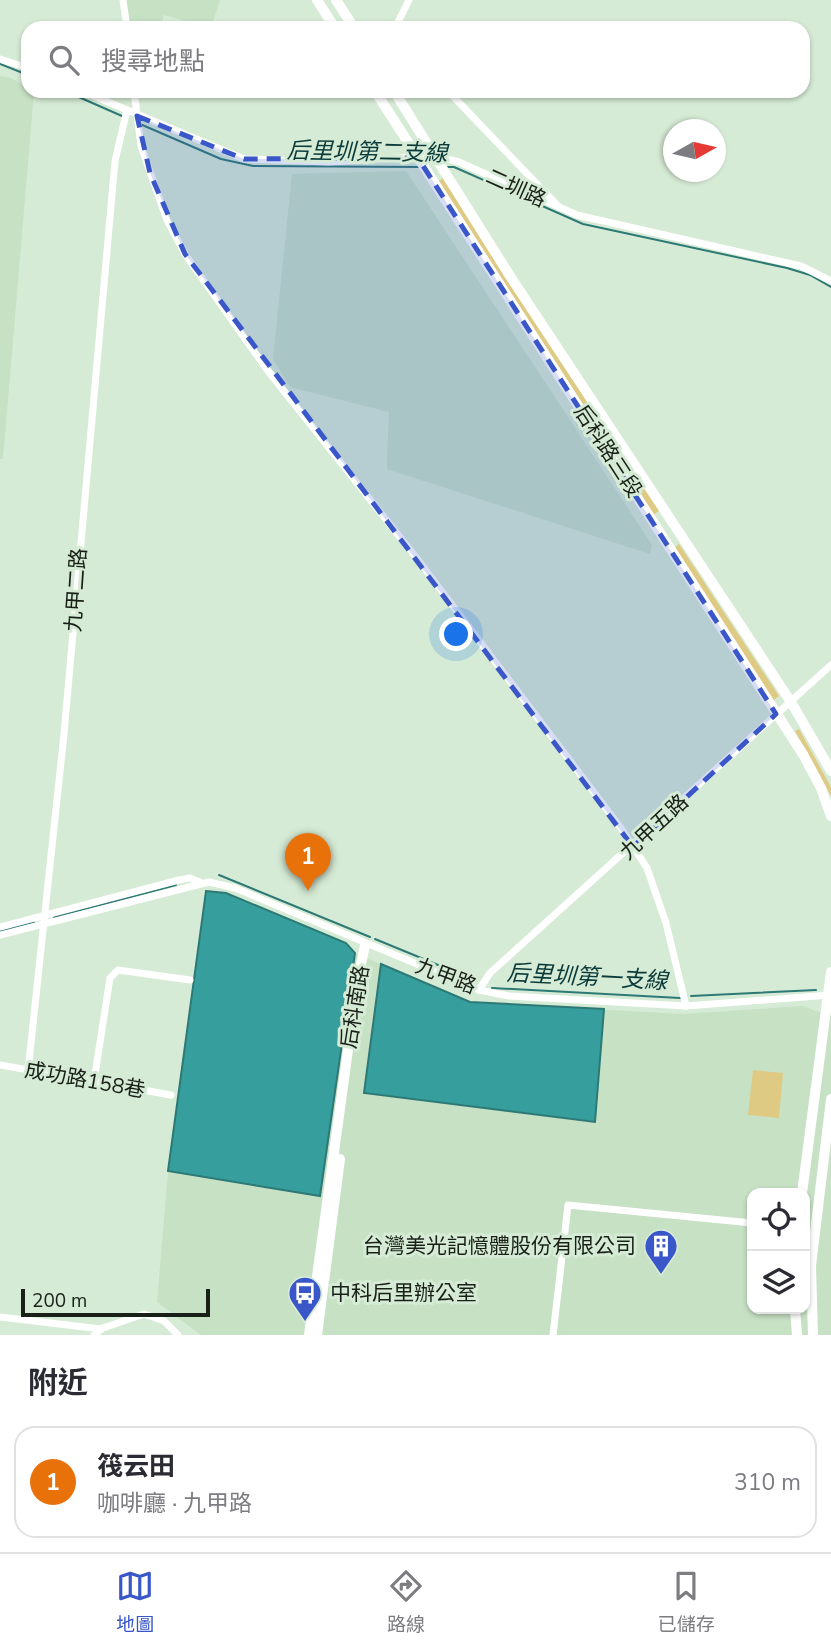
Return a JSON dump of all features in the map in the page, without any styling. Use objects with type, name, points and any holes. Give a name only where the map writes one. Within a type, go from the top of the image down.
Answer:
[{"type":"street","points":[[123,0],[126,21]]},
{"type":"street","points":[[317,0],[330,21]]},
{"type":"street","points":[[336,0],[350,21]]},
{"type":"street","points":[[398,21],[409,0]]},
{"type":"street","points":[[0,59],[21,66]]},
{"type":"street","name":"二圳路","points":[[99,98],[244,159],[329,162],[436,156],[459,162],[560,207],[601,222],[801,266],[831,281]]},
{"type":"street","points":[[135,98],[141,146],[167,220],[185,254],[268,371],[419,561],[597,794],[647,868],[666,923],[686,1006]]},
{"type":"street","name":"后科路三段","points":[[379,98],[776,714],[821,788],[831,816]]},
{"type":"street","name":"后科路三段","points":[[399,98],[510,276],[791,702],[831,771]]},
{"type":"street","points":[[455,98],[560,207]]},
{"type":"street","name":"九甲二路","points":[[28,1071],[64,734],[116,161],[127,110]]},
{"type":"street","name":"九甲五路","points":[[479,990],[490,973],[633,847],[831,664]]},
{"type":"street","name":"九甲路","points":[[0,928],[201,882],[235,888],[365,945],[479,990],[509,996],[686,1006],[830,995]]},
{"type":"street","name":"九甲路","points":[[0,935],[44,920]]},
{"type":"street","name":"后科南路","points":[[317,1335],[320,1285],[365,945]]},
{"type":"street","points":[[94,1081],[110,978],[118,970],[190,980]]},
{"type":"street","points":[[803,1188],[831,972]]},
{"type":"street","name":"成功路158巷","points":[[0,1065],[171,1095]]},
{"type":"street","points":[[813,1335],[810,1229],[831,1099]]},
{"type":"street","points":[[553,1335],[568,1205],[747,1223]]},
{"type":"street","name":"后科南路","points":[[309,1335],[320,1285]]},
{"type":"street","points":[[94,1335],[101,1329],[144,1314],[164,1321],[178,1335]]},
{"type":"street","points":[[795,1314],[797,1335]]},
{"type":"street","points":[[0,1317],[101,1329]]},
{"type":"highlighted area","points":[[137,116],[244,159],[418,158],[776,714],[633,847],[185,254],[150,173]]},
{"type":"shaded area","points":[[125,0],[220,0],[213,21],[186,21],[164,15],[162,21],[127,21]]},
{"type":"shaded area","points":[[0,76],[21,84],[21,98],[33,98],[3,459],[0,459]]},
{"type":"shaded area","points":[[406,171],[652,545],[650,554],[387,469],[389,412],[290,387],[273,359],[292,174]]},
{"type":"shaded area","points":[[443,178],[660,510],[652,516],[439,181]]},
{"type":"shaded area","points":[[679,544],[779,696],[773,701],[674,548]]},
{"type":"shaded area","points":[[799,729],[831,787],[831,796],[795,731]]},
{"type":"shaded area","points":[[206,891],[226,893],[346,943],[355,953],[470,1002],[683,1014],[802,1006],[831,1016],[831,1335],[201,1335],[157,1302],[168,1171]]},
{"type":"shaded area","points":[[753,1070],[783,1073],[779,1118],[748,1115]]},
{"type":"water","points":[[206,891],[226,893],[346,943],[355,953],[320,1196],[168,1171]]},
{"type":"water","points":[[381,964],[470,1002],[604,1009],[595,1122],[364,1093]]},
{"type":"waterway","name":"后里圳第二支線","points":[[0,64],[21,72]]},
{"type":"waterway","name":"后里圳第二支線","points":[[81,98],[122,116]]},
{"type":"waterway","name":"后里圳第二支線","points":[[140,124],[221,159],[253,166],[420,167]]},
{"type":"waterway","name":"后里圳第二支線","points":[[447,167],[454,167],[583,224],[787,268],[810,275],[831,287]]},
{"type":"waterway","name":"后里圳第一支線","points":[[219,875],[370,937]]},
{"type":"waterway","name":"后里圳第一支線","points":[[54,917],[176,885]]},
{"type":"waterway","name":"后里圳第一支線","points":[[0,931],[34,922]]},
{"type":"waterway","name":"后里圳第一支線","points":[[375,939],[477,981]]},
{"type":"waterway","name":"后里圳第一支線","points":[[492,988],[680,998]]},
{"type":"waterway","name":"后里圳第一支線","points":[[691,996],[816,990]]},
{"type":"place","name":"筏云田","points":[[308,891]]},
{"type":"place","name":"台灣美光記憶體股份有限公司","points":[[661,1276]]},
{"type":"place","name":"中科后里辦公室","points":[[305,1323]]}]
